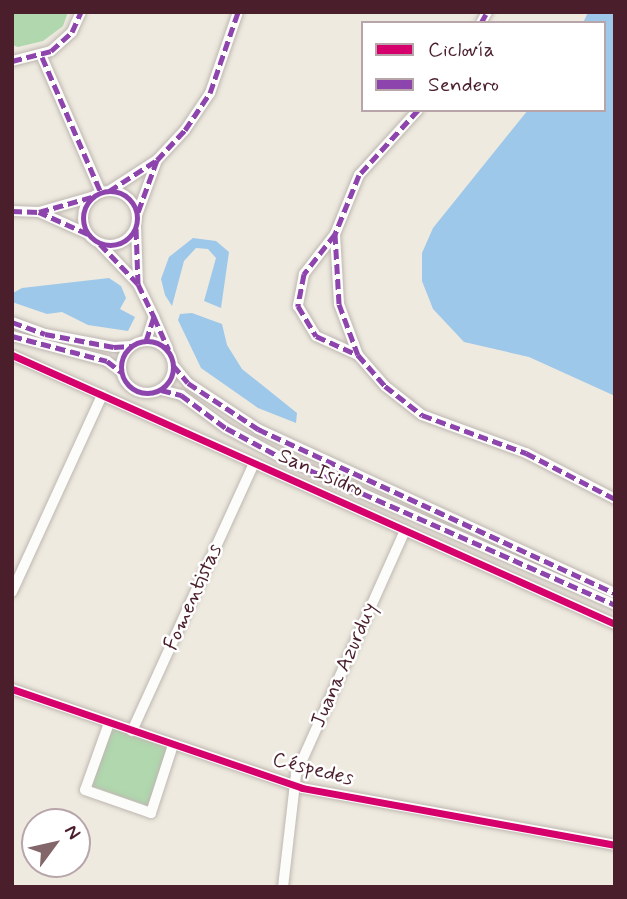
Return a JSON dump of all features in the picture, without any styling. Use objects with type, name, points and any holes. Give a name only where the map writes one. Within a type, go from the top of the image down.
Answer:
[{"type":"street","points":[[12,61],[42,57],[72,32],[81,12]]},
{"type":"street","points":[[12,211],[39,212],[102,194],[157,160],[211,93],[237,12]]},
{"type":"street","points":[[42,57],[102,194]]},
{"type":"street","points":[[358,355],[316,336],[298,306],[304,274],[335,234],[359,175],[416,112]]},
{"type":"street","points":[[39,212],[93,238],[121,243],[136,220],[157,160]]},
{"type":"street","points":[[102,194],[128,198],[136,220],[138,284]]},
{"type":"street","points":[[12,336],[107,361],[121,372],[134,391],[148,394],[161,390],[171,379],[172,361],[138,284],[93,238],[83,216],[102,194]]},
{"type":"street","points":[[335,234],[339,304],[358,355],[385,386],[422,415],[526,453],[615,499]]},
{"type":"street","points":[[146,341],[154,317]]},
{"type":"street","points":[[12,322],[45,334],[114,347],[146,341],[161,345],[188,383],[258,429],[611,597]]},
{"type":"street","points":[[121,372],[122,357],[132,345]]},
{"type":"street","name":"San Isidro","points":[[12,355],[615,624]]},
{"type":"street","points":[[161,390],[181,395],[226,428],[280,457],[611,597]]},
{"type":"street","points":[[12,592],[102,395]]},
{"type":"street","name":"Fomentistas","points":[[132,731],[254,463]]},
{"type":"street","points":[[403,510],[408,500]]},
{"type":"street","name":"Juana Azurduy","points":[[283,887],[292,785],[405,530]]},
{"type":"street","name":"Céspedes","points":[[12,689],[292,785],[615,845]]},
{"type":"street","points":[[109,723],[85,790],[151,813],[173,746]]},
{"type":"green space","points":[[12,12],[68,12],[63,26],[43,41],[18,47],[12,45]]},
{"type":"green space","points":[[111,728],[168,748],[148,806],[91,786]]},
{"type":"water","points":[[588,12],[615,12],[615,396],[529,357],[464,342],[433,309],[422,281],[422,253],[433,228],[526,112],[606,112],[606,21],[584,21]]},
{"type":"water","points":[[193,238],[216,241],[229,252],[221,308],[204,301],[216,258],[208,249],[196,248],[184,261],[172,306],[165,295],[161,279],[169,257]]},
{"type":"water","points":[[109,278],[121,286],[126,298],[120,309],[135,317],[128,331],[88,325],[62,312],[47,314],[12,302],[13,293],[22,288]]},
{"type":"water","points":[[192,313],[222,324],[227,345],[242,369],[297,413],[296,423],[258,408],[201,368],[178,320],[180,314]]},
{"type":"marked path","points":[[12,61],[51,51],[72,32],[81,12]]},
{"type":"marked path","points":[[157,160],[185,130],[210,93],[238,12]]},
{"type":"marked path","points":[[482,21],[487,12]]},
{"type":"marked path","points":[[42,57],[101,193]]},
{"type":"marked path","points":[[416,112],[359,175],[335,234],[339,304],[358,355],[385,386],[422,415],[526,453],[615,499]]},
{"type":"marked path","points":[[109,191],[157,160],[137,215]]},
{"type":"marked path","points":[[110,191],[129,199],[137,218],[129,237],[110,245],[91,237],[83,218],[91,199],[110,191]]},
{"type":"marked path","points":[[88,234],[39,212],[95,196]]},
{"type":"marked path","points":[[12,211],[39,212]]},
{"type":"marked path","points":[[100,244],[138,284],[136,227]]},
{"type":"marked path","points":[[335,234],[304,274],[298,306],[316,336],[358,355]]},
{"type":"marked path","points":[[138,284],[154,317]]},
{"type":"marked path","points":[[146,341],[154,317],[169,350]]},
{"type":"marked path","points":[[12,322],[45,334],[114,347],[132,346]]},
{"type":"marked path","points":[[12,336],[107,361],[121,372]]},
{"type":"marked path","points":[[147,341],[166,348],[173,367],[166,386],[147,393],[128,386],[121,367],[128,348],[147,341]]},
{"type":"marked path","points":[[173,365],[188,383],[258,429],[615,593]]},
{"type":"marked path","points":[[161,390],[181,395],[226,428],[280,457],[615,605]]},
{"type":"cycle path","points":[[12,355],[615,624]]},
{"type":"cycle path","points":[[12,689],[302,788],[615,845]]}]
